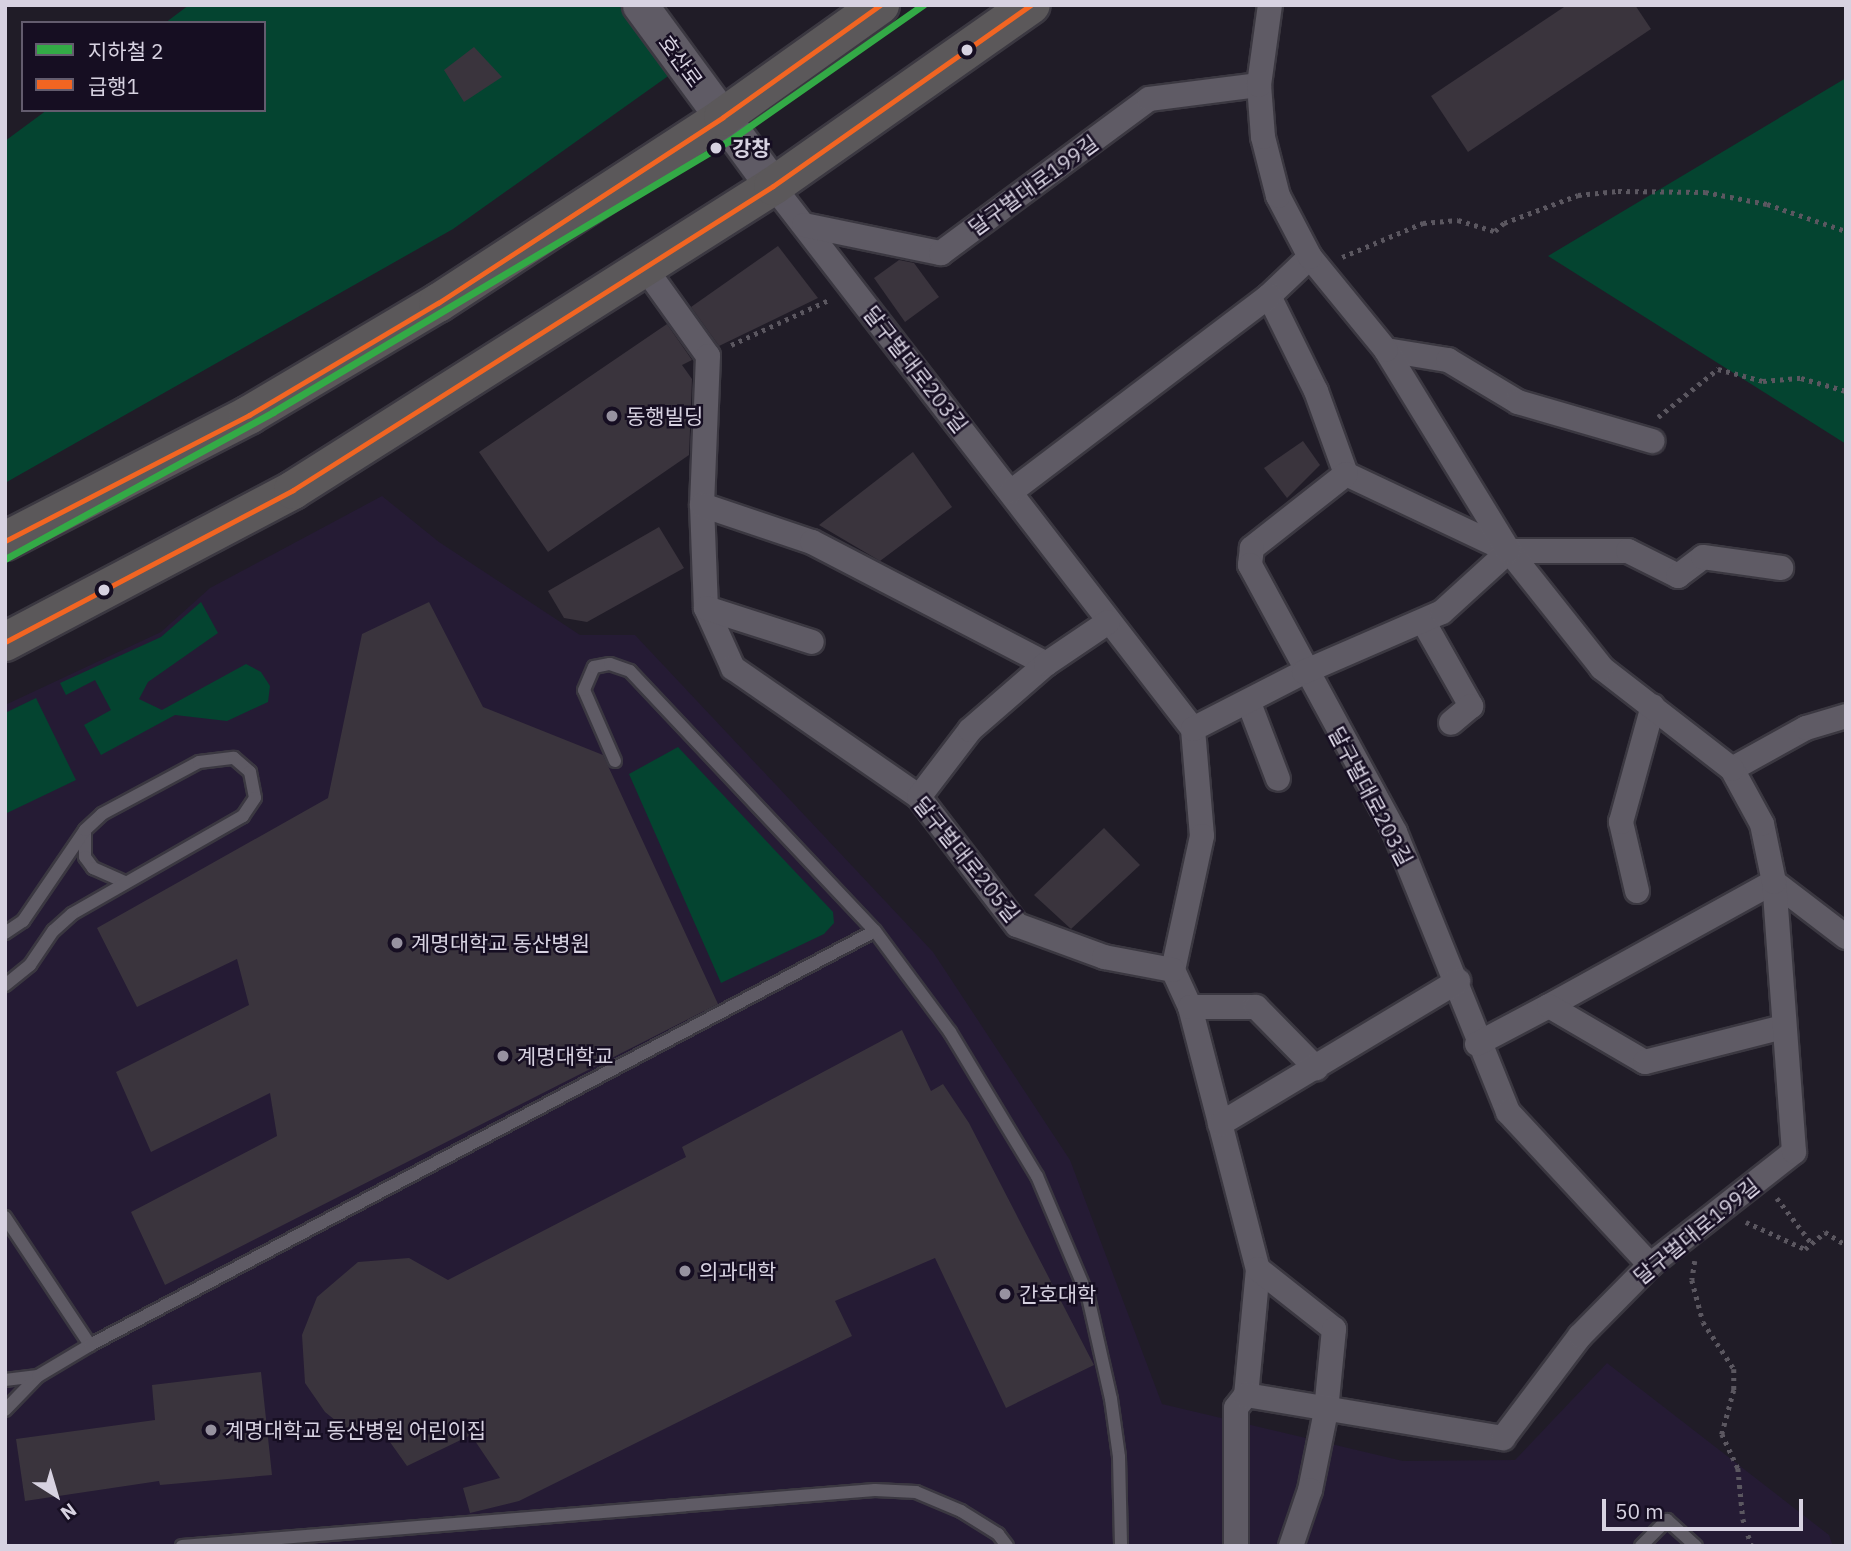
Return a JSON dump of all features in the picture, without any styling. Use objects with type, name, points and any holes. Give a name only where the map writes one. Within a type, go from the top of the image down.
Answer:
[{"type":"main road","points":[[5,541],[249,415],[527,248],[723,117],[880,5]]},
{"type":"main road","points":[[5,642],[293,490],[773,186],[1031,5]]},
{"type":"street","name":"호산로","points":[[640,5],[723,117]]},
{"type":"street","name":"달구벌대로199길","points":[[1246,1395],[1326,1411],[1503,1438],[1580,1336],[1650,1265],[1794,1152],[1774,882],[1762,824],[1732,769],[1602,668],[1508,551],[1386,350],[1314,262],[1278,196],[1262,137],[1259,85],[1270,5]]},
{"type":"street","name":"달구벌대로199길","points":[[804,225],[941,253],[1149,99],[1259,85]]},
{"type":"street","name":"달구벌대로203길","points":[[723,117],[852,289],[1012,491],[1108,622],[1193,729]]},
{"type":"street","points":[[1012,491],[1314,262]]},
{"type":"street","points":[[645,268],[708,356]]},
{"type":"street","points":[[1269,296],[1316,391],[1346,474],[1252,548],[1250,565],[1304,672]]},
{"type":"street","points":[[1386,350],[1448,359],[1518,402],[1651,440]]},
{"type":"street","name":"달구벌대로205길","points":[[708,356],[702,505],[706,608],[733,668],[919,797],[1017,925],[1104,957],[1173,970]]},
{"type":"street","name":"달구벌대로199길","points":[[1346,474],[1508,551],[1628,551],[1678,576],[1703,557],[1781,568]]},
{"type":"street","points":[[702,505],[812,542],[1046,664]]},
{"type":"street","points":[[1236,1546],[1236,1408],[1246,1395],[1258,1269],[1190,1007],[1173,970],[1202,836],[1193,729],[1249,703],[1304,672],[1442,612],[1508,551]]},
{"type":"street","points":[[706,608],[811,642]]},
{"type":"street","points":[[1423,621],[1471,706],[1451,723]]},
{"type":"street","points":[[919,797],[970,730],[1046,664],[1108,622]]},
{"type":"street","name":"달구벌대로203길","points":[[1304,672],[1395,832],[1458,981],[1477,1044],[1508,1112],[1650,1265]]},
{"type":"street","points":[[1249,703],[1278,779]]},
{"type":"street","points":[[1637,891],[1621,821],[1653,706]]},
{"type":"street","points":[[1732,769],[1806,729],[1846,716]]},
{"type":"street","points":[[1477,1044],[1774,882],[1846,937]]},
{"type":"street","points":[[1220,1124],[1458,981]]},
{"type":"street","points":[[1549,1006],[1646,1062],[1783,1027]]},
{"type":"street","points":[[1190,1007],[1256,1007],[1316,1068]]},
{"type":"street","points":[[1258,1269],[1334,1329],[1326,1411],[1310,1490],[1291,1546]]},
{"type":"lane","points":[[615,761],[584,690],[594,667],[610,664],[630,671],[875,931],[914,979],[996,1102],[1037,1176],[1088,1297],[1115,1422],[1124,1537],[1121,1546]]},
{"type":"lane","points":[[5,933],[23,920],[85,830],[115,806],[199,762],[234,758],[250,772],[255,797],[243,816],[72,914],[53,931],[30,965],[5,985]]},
{"type":"lane","points":[[85,830],[85,857],[104,876],[124,882]]},
{"type":"lane","points":[[5,1410],[38,1376],[90,1345],[875,931]]},
{"type":"lane","points":[[5,1217],[90,1345]]},
{"type":"lane","points":[[5,1380],[38,1376]]},
{"type":"lane","points":[[182,1546],[875,1490],[916,1492],[961,1511],[998,1534],[1007,1546]]},
{"type":"lane","points":[[1642,1546],[1667,1520],[1696,1546]]},
{"type":"path","points":[[1314,262],[1370,249],[1423,223],[1458,220],[1495,231],[1504,223],[1578,195],[1618,191],[1705,192],[1767,204],[1846,232]]},
{"type":"path","points":[[708,356],[852,289]]},
{"type":"path","points":[[1651,440],[1646,428],[1718,369],[1763,381],[1801,378],[1846,391]]},
{"type":"path","points":[[1768,1173],[1778,1201],[1812,1244]]},
{"type":"path","points":[[1752,1546],[1742,1519],[1738,1468],[1722,1434],[1734,1390],[1734,1369],[1703,1322],[1692,1280],[1697,1229],[1751,1221],[1805,1249],[1825,1232],[1846,1245]]},
{"type":"shaded area","name":"계명대학교","points":[[382,496],[439,542],[580,635],[635,635],[933,952],[1070,1160],[1162,1404],[1403,1461],[1515,1460],[1607,1363],[1829,1535],[1833,1546],[5,1546],[5,705],[161,632],[210,588]]},
{"type":"green space","points":[[189,5],[619,5],[671,74],[453,229],[5,483],[5,141],[44,112],[266,112],[266,21],[168,21]]},
{"type":"green space","points":[[1846,78],[1846,444],[1548,256]]},
{"type":"green space","points":[[201,602],[218,633],[148,682],[139,699],[162,710],[246,664],[261,672],[270,686],[268,702],[227,721],[175,715],[101,755],[84,725],[111,710],[95,680],[66,695],[60,683],[161,637]]},
{"type":"green space","points":[[36,698],[76,780],[5,814],[5,713]]},
{"type":"green space","points":[[678,747],[833,912],[834,923],[824,934],[721,983],[629,774]]},
{"type":"building","points":[[1567,5],[1635,5],[1651,29],[1468,152],[1431,96]]},
{"type":"building","points":[[474,47],[502,77],[464,102],[444,70]]},
{"type":"building","points":[[778,246],[818,298],[719,346],[691,307]]},
{"type":"building","points":[[899,260],[914,263],[939,297],[905,322],[874,278]]},
{"type":"building","name":"동행빌딩","points":[[667,324],[692,360],[682,365],[692,379],[689,455],[548,552],[479,452]]},
{"type":"building","points":[[1303,441],[1320,465],[1287,498],[1264,468]]},
{"type":"building","points":[[913,452],[952,507],[880,561],[819,525]]},
{"type":"building","points":[[659,527],[684,568],[587,622],[564,618],[548,591]]},
{"type":"building","name":"계명대학교 동산병원","points":[[429,602],[483,707],[603,755],[718,1004],[165,1285],[131,1212],[277,1136],[270,1093],[151,1152],[116,1072],[249,1005],[237,959],[137,1007],[97,928],[328,798],[362,634]]},
{"type":"building","points":[[1104,828],[1140,865],[1071,929],[1034,895]]},
{"type":"building","name":"의과대학","points":[[902,1030],[931,1091],[943,1084],[969,1123],[1094,1365],[1006,1408],[935,1258],[835,1301],[852,1336],[519,1501],[470,1513],[463,1488],[500,1478],[471,1435],[407,1466],[380,1428],[351,1433],[325,1412],[305,1383],[302,1335],[317,1297],[358,1262],[409,1258],[448,1280],[686,1157],[682,1147]]},
{"type":"building","points":[[261,1372],[272,1475],[160,1485],[159,1481],[25,1501],[16,1439],[155,1420],[152,1385]]},
{"type":"metro line","name":"2","points":[[5,559],[273,412],[730,140],[923,5]]},
{"type":"transit line","name":"급행1","points":[[5,541],[249,415],[438,303],[723,117],[880,5]]},
{"type":"transit line","name":"급행1","points":[[5,642],[293,490],[773,186],[1031,5]]},
{"type":"place","name":"강창","points":[[716,148]]},
{"type":"place","name":"동행빌딩","points":[[612,416]]},
{"type":"place","name":"계명대학교 동산병원","points":[[397,943]]},
{"type":"place","name":"계명대학교","points":[[503,1056]]},
{"type":"place","name":"의과대학","points":[[685,1271]]},
{"type":"place","name":"간호대학","points":[[1005,1294]]},
{"type":"place","name":"계명대학교 동산병원 어린이집","points":[[211,1430]]}]
